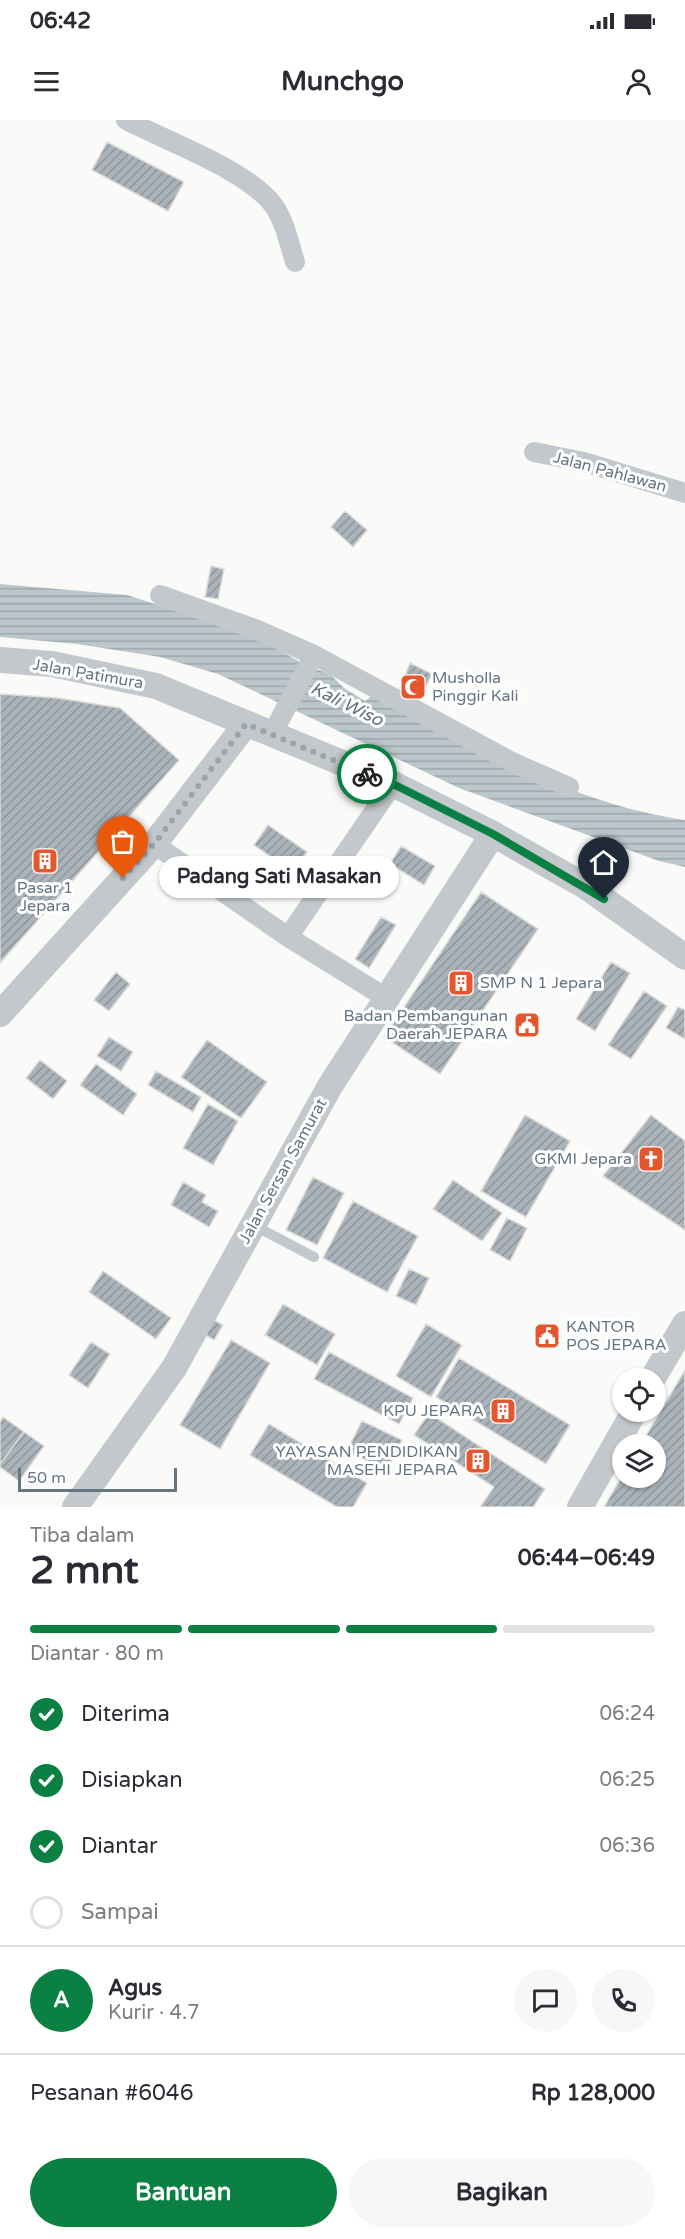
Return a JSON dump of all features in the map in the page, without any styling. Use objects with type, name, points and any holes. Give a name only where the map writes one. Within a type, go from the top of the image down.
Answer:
[{"type":"street","points":[[126,120],[160,128],[240,177],[273,204],[285,227],[295,262]]},
{"type":"street","name":"Jalan Pahlawan","points":[[534,452],[584,462],[685,493]]},
{"type":"street","points":[[160,595],[255,629],[514,763],[570,787]]},
{"type":"street","points":[[271,736],[313,657]]},
{"type":"street","name":"Jalan Patimura","points":[[0,660],[52,664],[156,686],[271,736],[393,784],[493,834],[585,886],[682,950]]},
{"type":"street","points":[[0,1014],[154,844],[246,724]]},
{"type":"street","points":[[288,937],[393,784]]},
{"type":"street","name":"Jalan Sersan Samurat","points":[[75,1507],[174,1368],[330,1086],[493,834]]},
{"type":"street","points":[[154,844],[288,937],[388,999]]},
{"type":"street","points":[[659,1368],[685,1324]]},
{"type":"street","points":[[580,1507],[628,1422]]},
{"type":"lane","points":[[253,1225],[314,1257]]},
{"type":"water","name":"Kali Wiso","points":[[0,584],[127,595],[260,639],[302,663],[331,675],[344,688],[365,701],[373,695],[486,752],[563,787],[603,801],[685,820],[685,867],[659,861],[459,788],[218,674],[160,657],[77,644],[0,637]]},
{"type":"building","points":[[107,142],[184,182],[168,211],[92,170]]},
{"type":"building","points":[[345,511],[367,530],[353,547],[331,527]]},
{"type":"building","points":[[211,566],[224,569],[218,599],[205,597]]},
{"type":"building","name":"Musholla Pinggir Kali","points":[[410,663],[432,674],[414,710],[396,699]]},
{"type":"building","name":"Pasar 1 Jepara","points":[[0,694],[58,698],[120,708],[179,760],[0,963]]},
{"type":"building","points":[[268,825],[307,852],[293,872],[254,845]]},
{"type":"building","points":[[401,846],[435,866],[424,885],[390,864]]},
{"type":"building","name":"SMP N 1 Jepara","points":[[481,892],[538,929],[440,1074],[384,1037]]},
{"type":"building","points":[[381,917],[396,925],[369,968],[355,959]]},
{"type":"building","points":[[611,962],[630,973],[595,1031],[576,1019]]},
{"type":"building","points":[[116,972],[130,984],[109,1011],[94,1000]]},
{"type":"building","points":[[644,991],[667,1006],[631,1059],[608,1045]]},
{"type":"building","points":[[678,1007],[685,1010],[685,1039],[666,1028]]},
{"type":"building","points":[[109,1037],[133,1052],[121,1071],[97,1056]]},
{"type":"building","points":[[207,1040],[267,1082],[241,1118],[181,1077]]},
{"type":"building","points":[[40,1060],[67,1081],[53,1099],[26,1078]]},
{"type":"building","points":[[96,1064],[137,1094],[123,1115],[80,1085]]},
{"type":"building","points":[[156,1071],[201,1097],[193,1112],[148,1085]]},
{"type":"building","points":[[208,1104],[238,1121],[213,1165],[183,1148]]},
{"type":"building","points":[[525,1115],[570,1141],[526,1217],[481,1191]]},
{"type":"building","name":"GKMI Jepara","points":[[651,1115],[685,1141],[685,1230],[603,1176]]},
{"type":"building","points":[[313,1177],[344,1193],[317,1245],[286,1230]]},
{"type":"building","points":[[453,1180],[502,1213],[482,1241],[433,1209]]},
{"type":"building","points":[[183,1182],[206,1195],[202,1202],[218,1211],[209,1227],[171,1205]]},
{"type":"building","points":[[353,1201],[418,1236],[387,1292],[323,1258]]},
{"type":"building","points":[[507,1218],[527,1228],[510,1261],[490,1250]]},
{"type":"building","points":[[409,1269],[429,1278],[416,1305],[396,1296]]},
{"type":"building","points":[[103,1271],[171,1318],[156,1339],[89,1292]]},
{"type":"building","points":[[283,1304],[335,1334],[317,1365],[265,1335]]},
{"type":"building","points":[[207,1316],[223,1325],[214,1340],[198,1331]]},
{"type":"building","points":[[426,1324],[462,1345],[431,1397],[396,1376]]},
{"type":"building","points":[[231,1340],[270,1363],[220,1449],[180,1425]]},
{"type":"building","points":[[91,1342],[110,1354],[88,1388],[69,1375]]},
{"type":"building","points":[[329,1352],[413,1398],[399,1424],[314,1379]]},
{"type":"building","name":"KPU JEPARA","points":[[459,1358],[570,1425],[546,1464],[436,1397]]},
{"type":"building","points":[[685,1370],[685,1507],[604,1507],[615,1488],[666,1488],[666,1434],[647,1434],[654,1422],[666,1422],[666,1402]]},
{"type":"building","name":"YAYASAN PENDIDIKAN MASEHI JEPARA","points":[[429,1413],[545,1489],[533,1507],[480,1507],[494,1487],[414,1435]]},
{"type":"building","points":[[3,1417],[24,1432],[0,1464],[0,1422]]},
{"type":"building","points":[[362,1421],[402,1440],[387,1470],[347,1451]]},
{"type":"building","points":[[269,1424],[367,1483],[353,1507],[337,1507],[250,1455]]},
{"type":"building","points":[[24,1432],[44,1446],[19,1481],[0,1467],[0,1464]]},
{"type":"way so far","points":[[123,878],[154,844],[246,724],[367,774]]},
{"type":"place","name":"Musholla Pinggir Kali","points":[[413,687]]},
{"type":"place","name":"Pasar 1 Jepara","points":[[45,861]]},
{"type":"place","name":"Padang Sati Masakan","points":[[123,878]]},
{"type":"place","name":"SMP N 1 Jepara","points":[[461,983]]},
{"type":"place","name":"Badan Pembangunan Daerah JEPARA","points":[[527,1025]]},
{"type":"place","name":"GKMI Jepara","points":[[651,1159]]},
{"type":"place","name":"KANTOR POS JEPARA","points":[[547,1336]]},
{"type":"place","name":"KPU JEPARA","points":[[503,1411]]},
{"type":"place","name":"YAYASAN PENDIDIKAN MASEHI JEPARA","points":[[478,1461]]},
{"type":"route","points":[[367,774],[393,784],[493,834],[604,899]]}]
